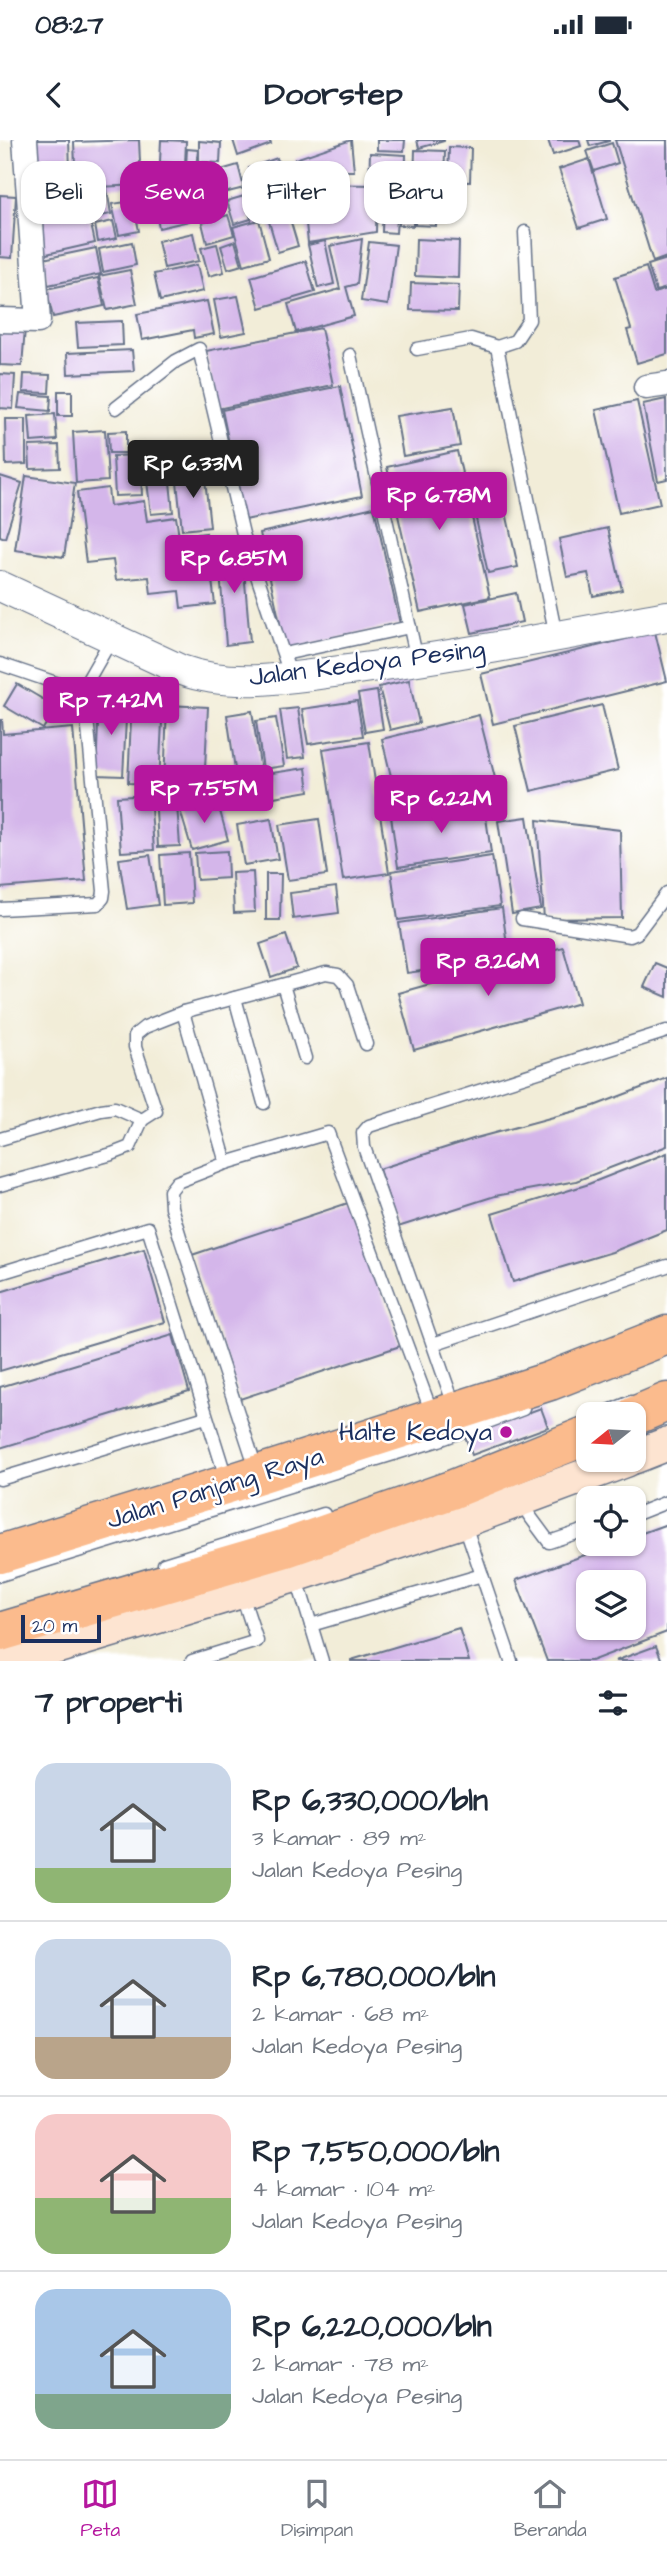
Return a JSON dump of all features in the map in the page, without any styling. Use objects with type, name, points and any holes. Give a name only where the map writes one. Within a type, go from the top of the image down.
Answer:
[{"type":"main road","name":"Jalan Panjang Raya","points":[[0,1554],[243,1480],[550,1381],[667,1335]]},
{"type":"main road","points":[[0,1632],[333,1536],[576,1439]]},
{"type":"main road","points":[[646,1452],[667,1444]]},
{"type":"main road","points":[[10,1661],[73,1647],[296,1575],[333,1536],[463,1521],[595,1472]]},
{"type":"street","points":[[0,320],[38,321],[25,140]]},
{"type":"street","name":"Jalan Kedoya Pesing","points":[[0,586],[201,677],[221,680],[288,666],[417,661],[667,616]]},
{"type":"lane","points":[[417,349],[471,339],[497,347],[514,341],[529,320],[525,232]]},
{"type":"lane","points":[[497,347],[556,636]]},
{"type":"lane","points":[[116,408],[176,361],[199,349],[243,534],[288,666],[410,627]]},
{"type":"lane","points":[[350,355],[417,661]]},
{"type":"lane","points":[[81,692],[113,638]]},
{"type":"lane","points":[[0,664],[81,692],[85,698],[103,898],[98,904],[0,909]]},
{"type":"lane","points":[[522,919],[630,936],[637,933],[667,893]]},
{"type":"lane","points":[[0,1185],[130,1147],[142,1120],[156,1111],[135,1047],[135,1035],[145,1027],[183,1012],[327,973],[338,975],[347,985],[366,1044]]},
{"type":"lane","points":[[284,985],[305,1058]]},
{"type":"lane","points":[[234,998],[264,1103]]},
{"type":"lane","points":[[183,1012],[226,1163]]},
{"type":"lane","points":[[445,1415],[433,1344],[364,1147],[363,1133],[369,1126],[667,1031]]},
{"type":"lane","points":[[0,1139],[115,1108],[142,1120]]},
{"type":"lane","points":[[243,1480],[170,1191],[177,1182],[226,1163],[328,1133],[445,1415]]},
{"type":"lane","points":[[0,1273],[148,1228],[206,1417],[243,1480]]},
{"type":"lane","points":[[433,1344],[667,1266]]},
{"type":"lane","points":[[0,1575],[439,1440],[535,1405]]},
{"type":"lane","points":[[0,1479],[206,1417]]},
{"type":"lane","points":[[522,1499],[529,1515],[549,1542],[576,1534]]},
{"type":"lane","points":[[646,1510],[667,1502]]},
{"type":"lane","points":[[463,1521],[511,1661]]},
{"type":"lane","points":[[155,1567],[333,1536]]},
{"type":"lane","points":[[296,1575],[322,1661]]},
{"type":"lane","points":[[311,1625],[482,1575]]},
{"type":"lane","points":[[192,1661],[257,1641],[241,1592]]},
{"type":"building","points":[[34,140],[69,140],[70,161],[35,161]]},
{"type":"building","points":[[139,140],[140,161],[120,161],[120,186],[106,187],[106,161],[75,161],[74,142]]},
{"type":"building","points":[[161,140],[186,141],[185,161],[160,161]]},
{"type":"building","points":[[233,140],[269,140],[271,144],[238,156]]},
{"type":"building","points":[[351,140],[354,171],[350,171],[350,161],[295,159]]},
{"type":"building","points":[[377,140],[405,140],[404,151],[377,150]]},
{"type":"building","points":[[417,140],[444,140],[444,141],[419,148]]},
{"type":"building","points":[[548,140],[579,140],[581,146],[553,155]]},
{"type":"building","points":[[588,140],[609,140],[609,141],[590,146]]},
{"type":"building","points":[[615,140],[667,140],[667,257],[653,262]]},
{"type":"building","points":[[199,141],[221,143],[220,161],[199,161]]},
{"type":"building","points":[[612,143],[618,163],[594,171],[587,151]]},
{"type":"building","points":[[449,147],[471,148],[470,182],[467,182],[467,161],[449,161]]},
{"type":"building","points":[[187,149],[198,150],[197,161],[186,161]]},
{"type":"building","points":[[415,150],[445,151],[445,161],[415,161]]},
{"type":"building","points":[[370,153],[406,155],[406,161],[370,161]]},
{"type":"building","points":[[589,159],[607,219],[579,228],[559,169]]},
{"type":"building","points":[[238,165],[242,188],[228,192],[228,168]]},
{"type":"building","points":[[350,185],[364,185],[364,224],[376,224],[376,232],[308,243],[306,224],[350,224]]},
{"type":"building","points":[[106,189],[111,214],[106,215]]},
{"type":"building","points":[[0,195],[16,196],[12,258],[0,257]]},
{"type":"building","points":[[242,197],[242,222],[234,224],[228,201]]},
{"type":"building","points":[[120,203],[120,224],[138,224],[139,231],[119,235],[112,204]]},
{"type":"building","points":[[228,215],[234,235],[207,243],[202,224],[228,224]]},
{"type":"building","points":[[113,221],[117,238],[98,242],[95,225]]},
{"type":"building","points":[[36,224],[91,224],[95,243],[42,255]]},
{"type":"building","points":[[158,224],[176,224],[159,228]]},
{"type":"building","points":[[260,224],[269,258],[244,265],[233,227]]},
{"type":"building","points":[[270,224],[291,224],[298,246],[278,252]]},
{"type":"building","points":[[382,224],[397,224],[396,233],[382,232]]},
{"type":"building","points":[[415,224],[436,224],[436,226]]},
{"type":"building","points":[[193,233],[199,261],[164,268],[158,241]]},
{"type":"building","points":[[362,239],[357,284],[346,287],[354,316],[296,332],[288,304],[340,289],[330,246]]},
{"type":"building","points":[[416,239],[459,241],[458,278],[415,276]]},
{"type":"building","points":[[235,241],[242,265],[228,269],[221,246]]},
{"type":"building","points":[[325,241],[334,284],[318,288],[308,245]]},
{"type":"building","points":[[132,242],[136,265],[103,272],[99,249]]},
{"type":"building","points":[[369,242],[396,245],[388,305],[361,301]]},
{"type":"building","points":[[217,244],[224,272],[209,276],[201,248]]},
{"type":"building","points":[[96,248],[101,274],[48,285],[43,259]]},
{"type":"building","points":[[667,259],[667,288],[656,291],[648,265]]},
{"type":"building","points":[[306,261],[315,292],[260,308],[251,277]]},
{"type":"building","points":[[197,265],[203,291],[160,301],[154,274]]},
{"type":"building","points":[[646,267],[654,293],[667,289],[667,354],[637,363],[627,330],[631,329],[615,277]]},
{"type":"building","points":[[130,270],[137,304],[107,310],[99,276]]},
{"type":"building","points":[[98,278],[104,306],[53,317],[46,289]]},
{"type":"building","points":[[411,283],[459,285],[458,311],[410,310]]},
{"type":"building","points":[[238,296],[246,332],[221,337],[214,300]]},
{"type":"building","points":[[207,301],[214,334],[194,338],[193,330],[142,340],[137,314]]},
{"type":"building","points":[[122,321],[123,345],[78,347],[76,323]]},
{"type":"building","points":[[0,326],[25,328],[22,366],[0,365]]},
{"type":"building","points":[[321,328],[333,385],[217,409],[206,351]]},
{"type":"building","points":[[132,350],[134,371],[68,374],[67,353]]},
{"type":"building","points":[[0,374],[15,375],[13,409],[0,408]]},
{"type":"building","points":[[24,374],[50,375],[49,393],[23,392]]},
{"type":"building","points":[[340,386],[362,496],[245,520],[222,410]]},
{"type":"building","points":[[58,391],[72,391],[72,416],[58,416]]},
{"type":"building","points":[[20,394],[51,396],[50,411],[18,408]]},
{"type":"building","points":[[666,399],[667,479],[658,481],[643,404]]},
{"type":"building","points":[[637,401],[660,504],[619,513],[596,410]]},
{"type":"building","points":[[453,407],[460,446],[403,456],[396,416]]},
{"type":"building","points":[[55,414],[57,440],[31,442],[29,416]]},
{"type":"building","points":[[5,419],[26,419],[26,464],[6,465]]},
{"type":"building","points":[[105,430],[108,481],[76,483],[73,432]]},
{"type":"building","points":[[126,431],[126,453],[109,453],[108,432]]},
{"type":"building","points":[[59,445],[60,468],[30,469],[29,446]]},
{"type":"building","points":[[457,451],[490,597],[420,612],[387,467]]},
{"type":"building","points":[[140,455],[142,495],[115,496],[113,456]]},
{"type":"building","points":[[168,462],[173,512],[151,514],[145,465]]},
{"type":"building","points":[[204,469],[210,527],[182,530],[176,472]]},
{"type":"building","points":[[0,476],[22,483],[5,538],[0,536]]},
{"type":"building","points":[[26,476],[75,483],[64,557],[15,550]]},
{"type":"building","points":[[108,488],[110,506],[144,501],[147,521],[176,517],[179,537],[206,533],[215,604],[181,608],[179,591],[151,594],[149,577],[116,580],[113,560],[86,563],[77,492]]},
{"type":"building","points":[[504,503],[518,567],[488,573],[474,510]]},
{"type":"building","points":[[374,507],[400,624],[286,650],[260,533]]},
{"type":"building","points":[[608,528],[622,590],[593,596],[588,573],[567,577],[559,539]]},
{"type":"building","points":[[242,546],[250,642],[226,645],[218,548]]},
{"type":"building","points":[[516,593],[522,622],[472,633],[465,604]]},
{"type":"building","points":[[655,632],[667,681],[493,724],[481,674]]},
{"type":"building","points":[[409,680],[419,723],[390,730],[379,687]]},
{"type":"building","points":[[17,684],[56,707],[43,729],[4,706]]},
{"type":"building","points":[[377,691],[383,729],[365,732],[358,694]]},
{"type":"building","points":[[99,698],[127,700],[123,776],[96,775]]},
{"type":"building","points":[[132,699],[163,700],[159,784],[128,783]]},
{"type":"building","points":[[357,701],[363,736],[308,744],[302,709]]},
{"type":"building","points":[[167,705],[208,707],[204,789],[164,787]]},
{"type":"building","points":[[602,705],[618,770],[531,791],[515,726]]},
{"type":"building","points":[[298,708],[305,757],[287,759],[280,710]]},
{"type":"building","points":[[252,711],[261,772],[236,776],[227,715]]},
{"type":"building","points":[[479,715],[495,778],[397,801],[382,739]]},
{"type":"building","points":[[276,718],[284,766],[263,769],[256,721]]},
{"type":"building","points":[[0,720],[3,734],[73,728],[86,881],[0,888]]},
{"type":"building","points":[[369,742],[389,873],[343,880],[323,749]]},
{"type":"building","points":[[306,768],[309,791],[268,798],[265,774]]},
{"type":"building","points":[[176,791],[180,846],[158,847],[155,792]]},
{"type":"building","points":[[150,795],[154,850],[121,852],[117,797]]},
{"type":"building","points":[[217,800],[228,840],[192,850],[180,810]]},
{"type":"building","points":[[484,803],[491,853],[398,867],[391,816]]},
{"type":"building","points":[[527,817],[541,909],[512,914],[498,821]]},
{"type":"building","points":[[271,819],[278,859],[244,865],[237,825]]},
{"type":"building","points":[[319,819],[327,875],[288,880],[279,825]]},
{"type":"building","points":[[537,820],[620,830],[622,918],[544,919]]},
{"type":"building","points":[[227,851],[228,878],[197,880],[195,853]]},
{"type":"building","points":[[189,853],[192,903],[163,905],[160,855]]},
{"type":"building","points":[[150,855],[158,905],[127,909],[119,859]]},
{"type":"building","points":[[492,856],[500,906],[398,920],[391,871]]},
{"type":"building","points":[[253,872],[255,912],[234,913],[232,873]]},
{"type":"building","points":[[266,874],[281,874],[280,920],[266,920]]},
{"type":"building","points":[[336,887],[339,913],[293,919],[290,893]]},
{"type":"building","points":[[502,908],[509,959],[407,973],[399,923]]},
{"type":"building","points":[[286,935],[297,968],[271,977],[260,944]]},
{"type":"building","points":[[563,947],[579,1003],[414,1050],[398,993]]},
{"type":"building","points":[[655,963],[667,968],[667,997],[644,987]]},
{"type":"building","points":[[667,1078],[667,1146],[576,1181],[495,1196],[398,1227],[379,1169],[476,1138],[594,1106]]},
{"type":"building","points":[[667,1153],[667,1230],[612,1252],[513,1282],[492,1214],[586,1185]]},
{"type":"building","points":[[351,1202],[400,1346],[240,1399],[192,1255]]},
{"type":"building","points":[[144,1249],[165,1322],[0,1371],[0,1292]]},
{"type":"building","points":[[173,1335],[189,1391],[0,1448],[0,1387]]},
{"type":"building","name":"Halte Kedoya","points":[[541,1408],[548,1427],[472,1455],[465,1436]]},
{"type":"building","points":[[667,1524],[667,1632],[591,1661],[547,1661],[516,1580],[582,1556],[646,1556],[646,1532]]},
{"type":"building","points":[[459,1628],[469,1661],[351,1661],[351,1660]]},
{"type":"building","points":[[656,1646],[662,1661],[615,1661]]},
{"type":"place","name":"Halte Kedoya","points":[[506,1432]]}]
